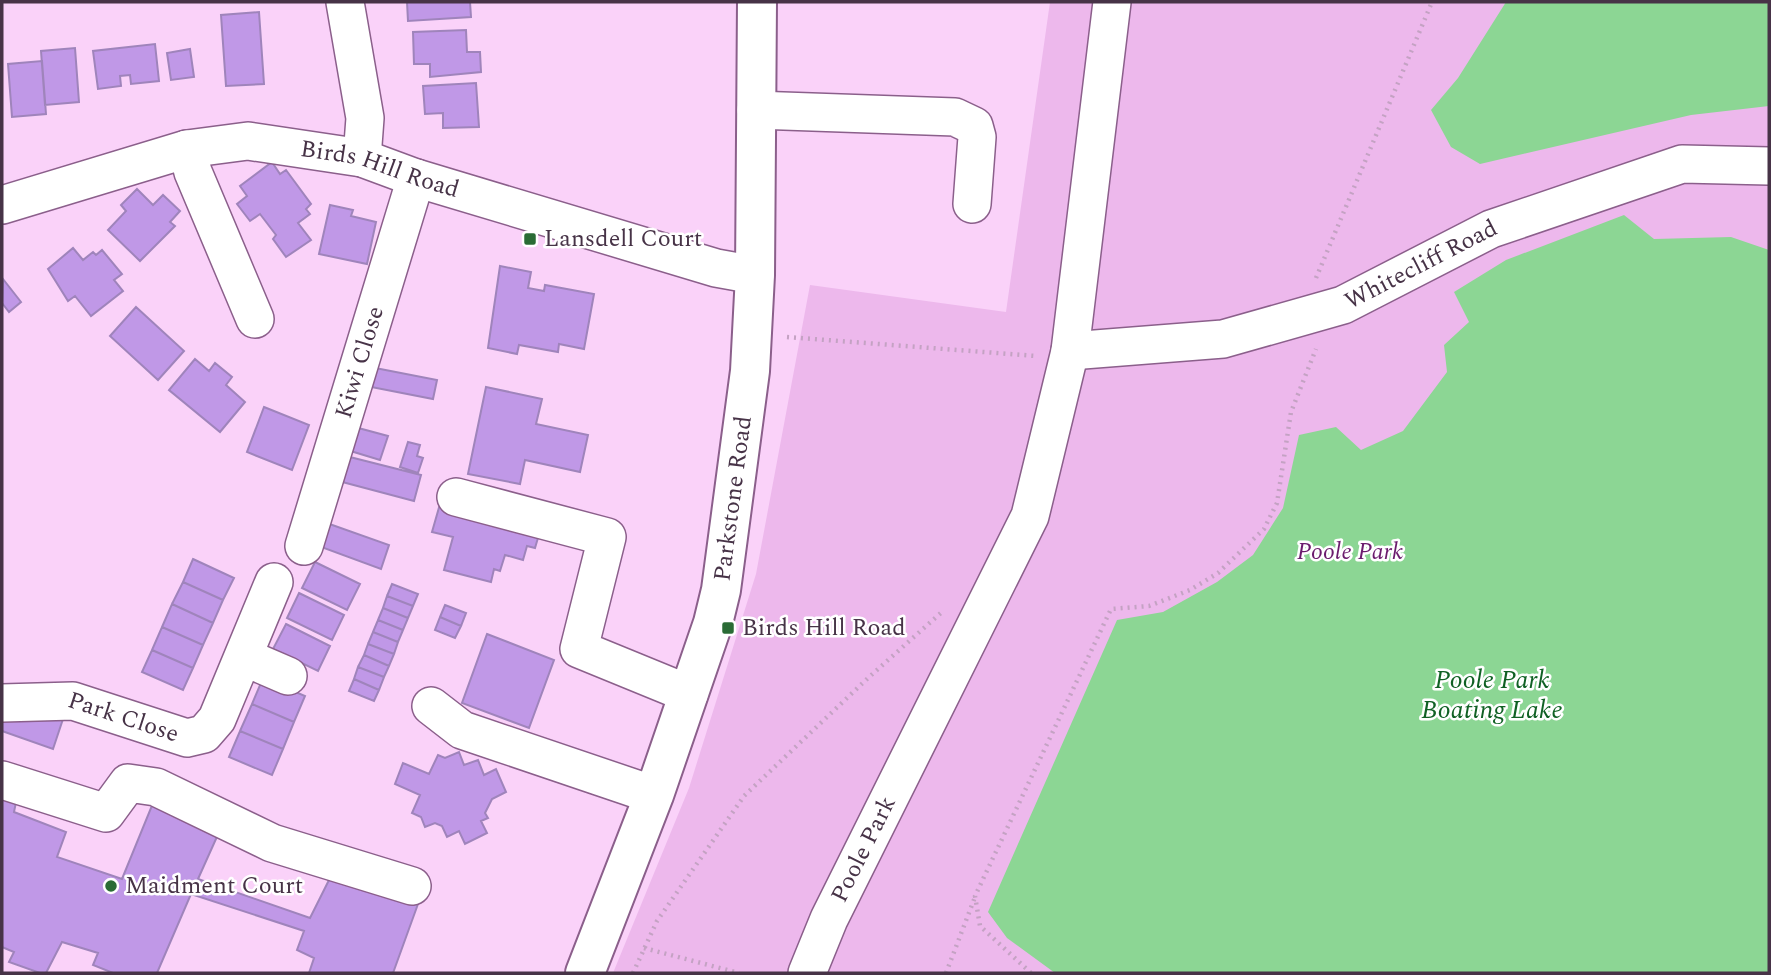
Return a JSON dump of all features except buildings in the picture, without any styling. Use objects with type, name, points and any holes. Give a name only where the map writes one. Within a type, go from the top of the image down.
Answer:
[{"type":"main road","name":"Parkstone Road","points":[[585,973],[654,795],[721,590],[750,371],[755,275],[757,2]]},
{"type":"street","points":[[345,2],[365,118],[362,158]]},
{"type":"street","name":"Poole Park","points":[[807,973],[829,919],[1030,516],[1070,351],[1112,2]]},
{"type":"street","points":[[757,110],[955,117],[967,121],[974,126],[976,137],[972,204]]},
{"type":"street","name":"Birds Hill Road","points":[[2,205],[187,149],[248,141],[362,158],[416,178],[716,268],[755,275]]},
{"type":"street","points":[[187,149],[192,172],[255,319]]},
{"type":"street","name":"Whitecliff Road","points":[[1070,351],[1223,339],[1343,305],[1491,229],[1682,164],[1769,166]]},
{"type":"street","name":"Kiwi Close","points":[[304,546],[416,178]]},
{"type":"street","points":[[456,497],[607,537],[579,649],[689,694]]},
{"type":"street","name":"Park Close","points":[[2,703],[73,701],[187,738],[204,734],[218,719],[274,582]]},
{"type":"street","points":[[244,657],[288,677]]},
{"type":"street","points":[[431,706],[450,724],[462,730],[654,795]]},
{"type":"street","points":[[2,780],[106,813],[128,783],[156,787],[272,843],[412,886]]},
{"type":"path","points":[[946,973],[975,896],[1111,609],[1149,606],[1190,590],[1218,573],[1264,529],[1277,503],[1291,412],[1318,344],[1313,314],[1317,271],[1432,2]]},
{"type":"path","points":[[785,337],[1042,358],[1070,351]]},
{"type":"path","points":[[633,973],[657,921],[744,796],[868,678],[951,604]]},
{"type":"path","points":[[975,896],[980,926],[1031,973]]},
{"type":"path","points":[[644,948],[739,973]]},
{"type":"green space","name":"Poole Park","points":[[1050,2],[1769,2],[1769,973],[613,973],[689,788],[756,574],[810,285],[1006,312]]},
{"type":"water","points":[[1506,2],[1769,2],[1769,106],[1691,115],[1480,164],[1451,147],[1431,110],[1458,78]]},
{"type":"water","name":"Poole Park Boating Lake","points":[[1624,215],[1654,239],[1731,237],[1769,250],[1769,973],[1055,973],[1007,938],[988,912],[1117,620],[1163,612],[1217,582],[1253,555],[1283,508],[1299,435],[1336,427],[1361,450],[1403,431],[1447,372],[1444,345],[1469,322],[1454,292],[1506,260]]},
{"type":"place","name":"Lansdell Court","points":[[530,239]]},
{"type":"place","name":"Birds Hill Road","points":[[728,628]]},
{"type":"place","name":"Maidment Court","points":[[111,886]]}]
